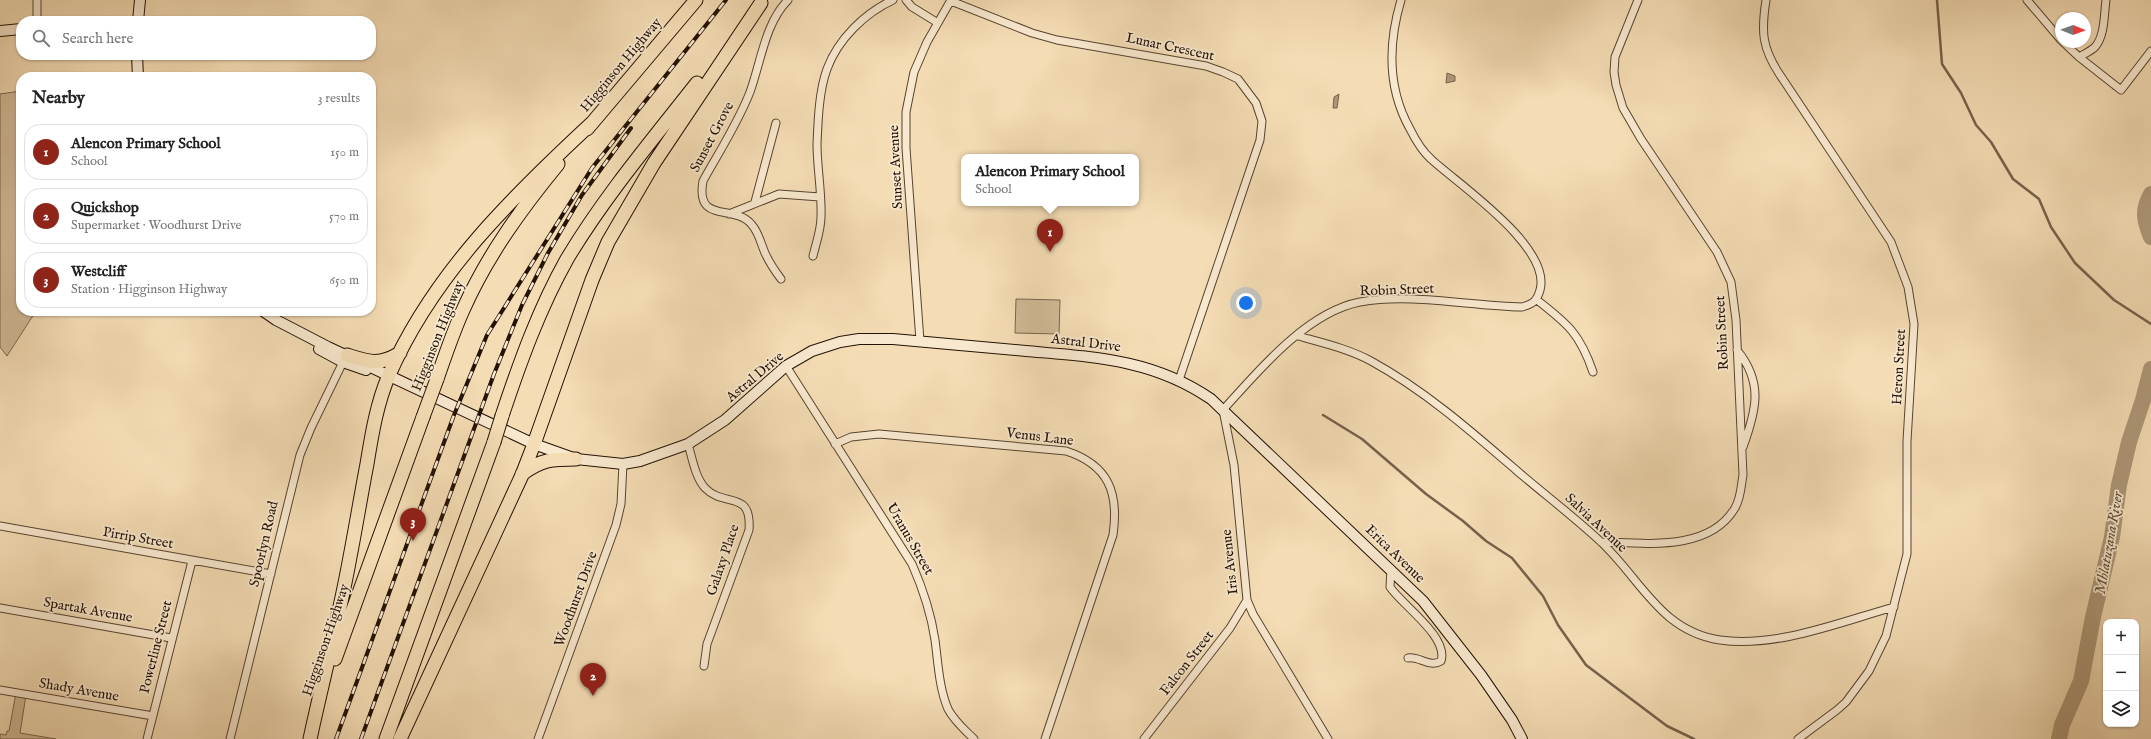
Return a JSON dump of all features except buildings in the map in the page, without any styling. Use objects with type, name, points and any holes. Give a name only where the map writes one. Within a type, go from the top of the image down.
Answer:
[{"type":"highway","name":"Higginson Highway","points":[[310,739],[329,675],[463,310],[506,232],[534,193],[696,0]]},
{"type":"highway","points":[[386,739],[494,442],[528,339],[548,297],[587,227],[762,1]]},
{"type":"highway","points":[[400,739],[522,475],[592,280],[608,242],[654,163],[762,1]]},
{"type":"highway","points":[[310,739],[347,578],[377,412],[389,376],[400,353],[429,304],[464,254],[529,182],[593,122]]},
{"type":"highway","points":[[345,359],[383,362],[400,353]]},
{"type":"highway","points":[[522,475],[534,464],[544,460],[576,459]]},
{"type":"street","points":[[37,0],[37,16]]},
{"type":"street","points":[[138,16],[140,0]]},
{"type":"street","name":"Sunset Grove","points":[[781,279],[765,253],[753,225],[746,218],[710,209],[704,202],[701,192],[702,181],[744,107],[772,23],[788,0]]},
{"type":"street","points":[[813,256],[821,217],[817,145],[820,103],[827,70],[833,56],[858,24],[879,7],[893,0]]},
{"type":"street","points":[[906,0],[912,7],[938,23]]},
{"type":"street","name":"Sunset Avenue","points":[[920,341],[906,148],[906,112],[914,72],[951,0]]},
{"type":"street","name":"Lunar Crescent","points":[[951,0],[1032,33],[1057,40],[1206,66],[1238,79],[1256,103],[1262,121],[1260,140],[1179,380]]},
{"type":"street","points":[[1401,0],[1390,49],[1391,74],[1398,104],[1410,130],[1430,158],[1513,229],[1537,266],[1541,285],[1537,300],[1575,333],[1585,350],[1593,372]]},
{"type":"street","name":"Robin Street","points":[[1601,542],[1687,540],[1703,535],[1716,527],[1729,516],[1736,506],[1743,475],[1735,299],[1725,265],[1641,139],[1623,108],[1616,85],[1614,72],[1616,57],[1638,0]]},
{"type":"street","name":"Heron Street","points":[[1766,0],[1763,30],[1764,43],[1771,62],[1891,242],[1908,287],[1914,324],[1908,441],[1907,554],[1886,636],[1869,671],[1837,710],[1798,739]]},
{"type":"street","points":[[2027,0],[2055,33]]},
{"type":"street","points":[[2078,57],[2091,50],[2097,44],[2102,30],[2106,0]]},
{"type":"street","points":[[0,31],[16,29]]},
{"type":"street","points":[[2069,48],[2078,57],[2121,90],[2151,51]]},
{"type":"street","points":[[137,60],[138,72]]},
{"type":"street","points":[[755,202],[776,123]]},
{"type":"street","points":[[728,214],[778,194],[786,193],[820,197]]},
{"type":"street","name":"Robin Street","points":[[1223,410],[1281,349],[1322,318],[1339,309],[1361,302],[1415,300],[1522,307],[1530,305],[1537,300]]},
{"type":"street","points":[[270,316],[295,335],[345,359]]},
{"type":"street","points":[[276,320],[328,347],[345,359]]},
{"type":"street","name":"Salvia Avenue","points":[[1298,336],[1353,352],[1372,362],[1410,386],[1483,441],[1601,542],[1665,615],[1686,629],[1719,640],[1762,642],[1894,607]]},
{"type":"street","name":"Astral Drive","points":[[345,359],[389,376],[534,444],[576,459],[623,464],[640,461],[688,444],[725,420],[786,366],[812,351],[840,342],[877,338],[1108,358],[1138,365],[1179,380],[1200,392],[1223,410]]},
{"type":"street","points":[[1737,350],[1749,365],[1754,382],[1755,398],[1754,414],[1741,452]]},
{"type":"street","name":"Spoorlyn Road","points":[[230,739],[300,455],[311,428],[345,359]]},
{"type":"street","name":"Uranus Street","points":[[786,366],[912,564],[922,585],[930,613],[940,677],[948,709],[960,726],[974,739]]},
{"type":"street","name":"Erica Avenue","points":[[1223,410],[1423,601],[1450,633],[1502,704],[1522,739]]},
{"type":"street","name":"Iris Avenue","points":[[1223,410],[1234,465],[1247,600],[1253,614],[1328,739]]},
{"type":"street","name":"Venus Lane","points":[[835,444],[851,437],[879,434],[1066,451],[1085,459],[1094,466],[1107,481],[1114,496],[1116,513],[1113,535],[1045,739]]},
{"type":"street","name":"Galaxy Place","points":[[688,444],[700,480],[704,487],[711,492],[744,505],[747,508],[750,519],[749,530],[744,546],[706,644],[704,666]]},
{"type":"street","name":"Woodhurst Drive","points":[[538,739],[616,525],[621,504],[623,464]]},
{"type":"street","name":"Pirrip Street","points":[[0,526],[271,574]]},
{"type":"street","name":"Powerline Street","points":[[147,739],[171,638],[192,561]]},
{"type":"street","points":[[1391,569],[1390,587],[1431,632],[1442,655],[1441,661],[1433,664],[1413,657],[1408,658]]},
{"type":"street","name":"Falcon Street","points":[[1144,739],[1230,628],[1247,600]]},
{"type":"street","name":"Spartak Avenue","points":[[0,608],[171,638]]},
{"type":"street","name":"Shady Avenue","points":[[0,690],[152,716]]},
{"type":"shaded area","points":[[1447,73],[1455,76],[1455,81],[1446,83]]},
{"type":"shaded area","points":[[16,92],[16,316],[33,316],[7,356],[0,347],[0,94]]},
{"type":"shaded area","points":[[1339,94],[1337,108],[1333,108],[1334,97]]},
{"type":"shaded area","points":[[1016,299],[1060,300],[1059,334],[1015,333]]},
{"type":"shaded area","points":[[16,693],[26,695],[20,733],[56,739],[0,739],[0,734],[6,735],[7,731],[9,731]]},
{"type":"waterway","points":[[1937,0],[1942,64],[1961,93],[1976,125],[1991,142],[2013,179],[2039,199],[2051,227],[2075,263],[2114,300],[2151,324]]},
{"type":"waterway","name":"Mhlatuzana River","points":[[2151,194],[2145,210],[2147,225],[2151,237]]},
{"type":"waterway","name":"Mhlatuzana River","points":[[2059,739],[2062,725],[2081,681],[2093,617],[2112,537],[2119,485],[2129,442],[2143,400],[2151,369]]},
{"type":"waterway","points":[[1323,415],[1362,439],[1426,494],[1463,521],[1486,541],[1512,558],[1543,596],[1558,625],[1586,665],[1667,726],[1694,739]]},
{"type":"railway","points":[[336,739],[454,415],[487,335],[592,168],[726,0]]},
{"type":"railway","points":[[361,739],[494,374],[522,305],[548,253],[582,195],[631,128]]},
{"type":"place","name":"Alencon Primary School","points":[[1050,252]]},
{"type":"place","name":"Westcliff","points":[[413,541]]},
{"type":"place","name":"Quickshop","points":[[593,696]]}]
